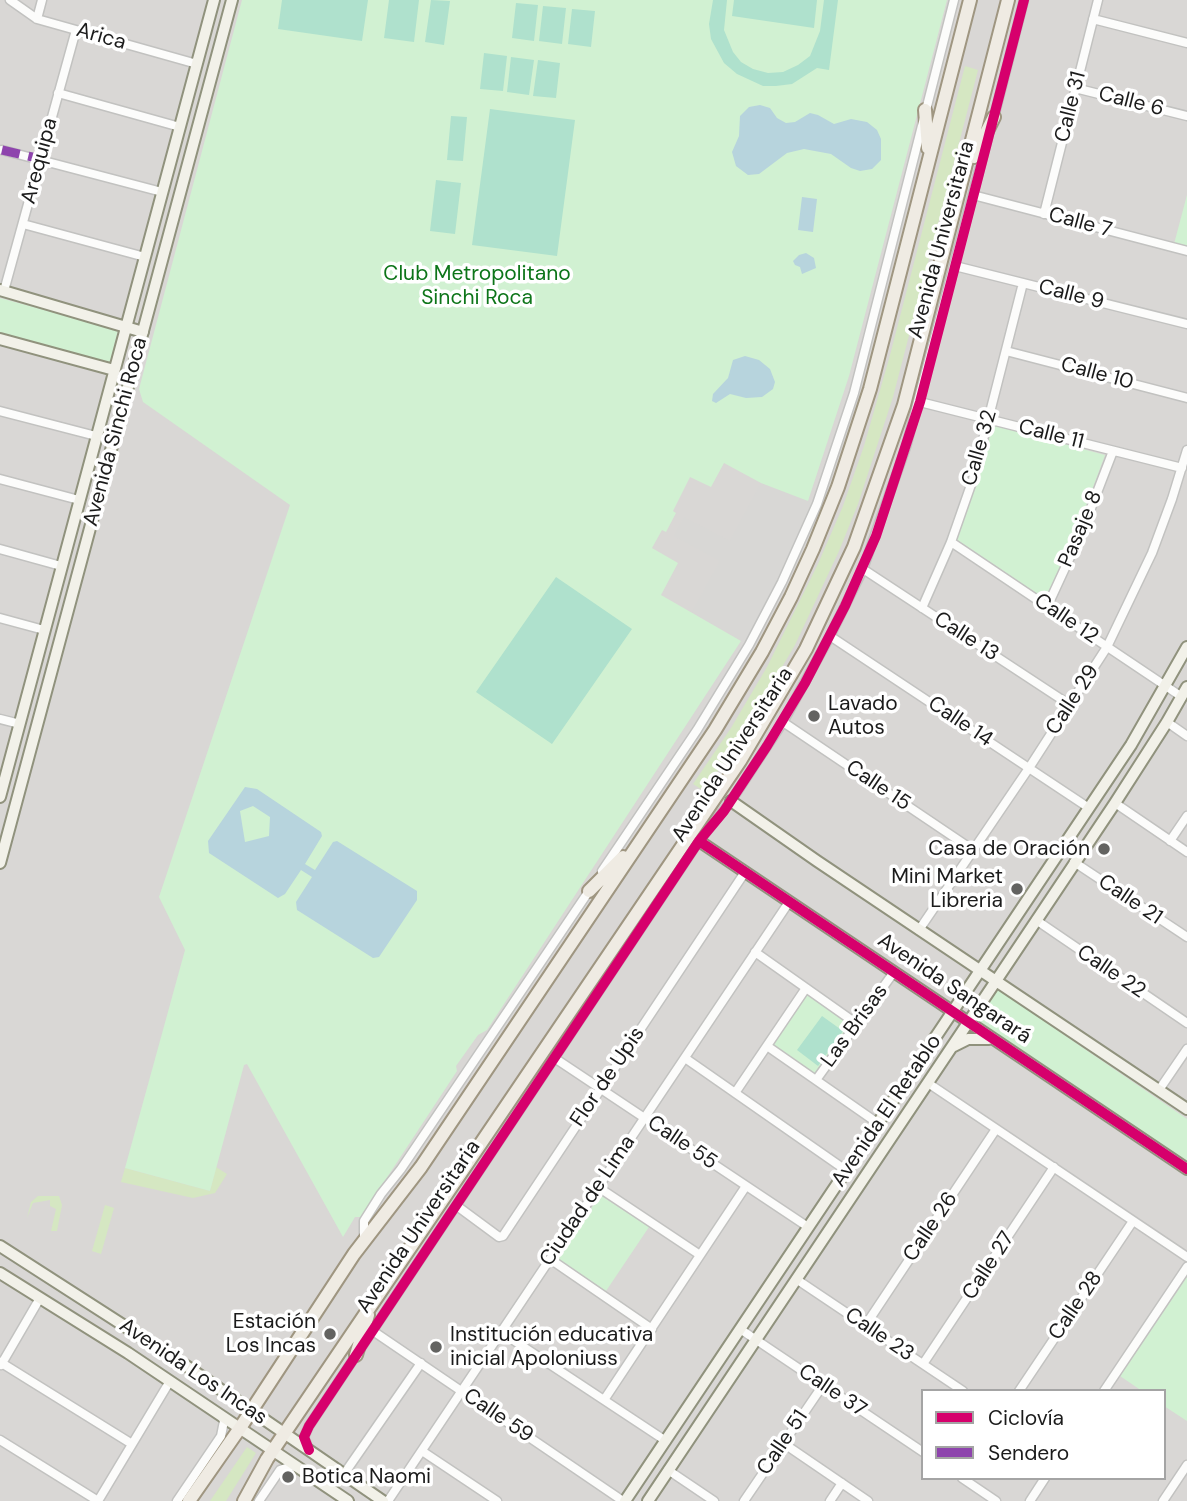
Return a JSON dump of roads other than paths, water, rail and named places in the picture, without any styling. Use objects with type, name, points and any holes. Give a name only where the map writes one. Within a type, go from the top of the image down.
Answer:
[{"type":"main road","name":"Avenida Sinchi Roca","points":[[0,797],[214,0]]},
{"type":"main road","name":"Avenida Sinchi Roca","points":[[0,863],[232,0]]},
{"type":"main road","name":"Avenida Universitaria","points":[[189,1501],[364,1241],[421,1167],[639,844],[715,730],[762,652],[813,549],[850,453],[870,389],[970,0]]},
{"type":"main road","name":"Avenida Universitaria","points":[[244,1501],[273,1450],[726,782],[806,649],[854,547],[904,405],[1008,0]]},
{"type":"main road","points":[[925,110],[929,159]]},
{"type":"main road","points":[[962,178],[994,117]]},
{"type":"main road","points":[[2,291],[143,332]]},
{"type":"main road","points":[[0,339],[114,370]]},
{"type":"main road","points":[[106,401],[123,405]]},
{"type":"main road","name":"Avenida El Retablo","points":[[624,1501],[1131,745],[1187,647]]},
{"type":"main road","name":"Avenida El Retablo","points":[[648,1501],[969,1023],[1185,692]]},
{"type":"main road","name":"Avenida Sangarará","points":[[731,801],[1187,1109]]},
{"type":"main road","name":"Avenida Sangarará","points":[[699,841],[1187,1169]]},
{"type":"main road","points":[[589,891],[625,854],[639,844]]},
{"type":"main road","points":[[952,1047],[968,1038],[993,1039]]},
{"type":"main road","name":"Avenida Los Incas","points":[[0,1246],[139,1335],[385,1501]]},
{"type":"main road","name":"Avenida Los Incas","points":[[0,1273],[240,1427],[335,1497],[348,1501]]},
{"type":"main road","points":[[356,1355],[372,1303]]},
{"type":"main road","points":[[128,1353],[139,1335]]},
{"type":"street","name":"Arica","points":[[10,0],[37,19],[197,64]]},
{"type":"street","points":[[37,19],[42,0]]},
{"type":"street","name":"Avenida Universitaria","points":[[364,1241],[364,1221],[381,1194],[401,1169],[697,730],[782,582],[817,504],[854,393],[954,0]]},
{"type":"street","name":"Avenida Universitaria","points":[[309,1450],[305,1443],[305,1433],[699,841],[731,801],[783,722],[830,636],[863,569],[880,526],[920,402],[1024,0]]},
{"type":"street","name":"Calle 31","points":[[1044,214],[1098,0]]},
{"type":"street","points":[[1093,19],[1187,43]]},
{"type":"street","name":"Arequipa","points":[[2,291],[76,30]]},
{"type":"street","name":"Calle 6","points":[[1075,88],[1187,116]]},
{"type":"street","points":[[58,93],[180,127]]},
{"type":"street","points":[[1,148],[162,192]]},
{"type":"street","name":"Calle 7","points":[[973,195],[1187,251]]},
{"type":"street","points":[[23,224],[145,257]]},
{"type":"street","name":"Calle 9","points":[[955,266],[1187,324]]},
{"type":"street","name":"Calle 32","points":[[922,608],[951,542],[973,479],[1023,283]]},
{"type":"street","name":"Calle 10","points":[[1006,351],[1187,397]]},
{"type":"street","name":"Calle 11","points":[[920,402],[1182,468]]},
{"type":"street","points":[[0,411],[96,436]]},
{"type":"street","name":"Pasaje 8","points":[[1047,607],[1083,529],[1113,450]]},
{"type":"street","name":"Calle 29","points":[[919,930],[1107,647],[1152,553],[1187,450]]},
{"type":"street","points":[[0,479],[79,500]]},
{"type":"street","name":"Calle 12","points":[[951,542],[1166,686],[1185,692]]},
{"type":"street","points":[[0,549],[61,566]]},
{"type":"street","name":"Calle 13","points":[[863,569],[1070,705]]},
{"type":"street","points":[[0,618],[44,630]]},
{"type":"street","name":"Calle 14","points":[[830,636],[1089,808]]},
{"type":"street","points":[[0,719],[20,724]]},
{"type":"street","name":"Calle 15","points":[[783,722],[973,850]]},
{"type":"street","points":[[1167,722],[1187,736]]},
{"type":"street","points":[[1115,803],[1187,852]]},
{"type":"street","points":[[1170,841],[1187,816]]},
{"type":"street","name":"Calle 21","points":[[1074,862],[1187,937]]},
{"type":"street","name":"Flor de Upis","points":[[457,1206],[499,1237],[503,1236],[745,872]]},
{"type":"street","name":"Ciudad de Lima","points":[[385,1501],[422,1451],[789,902]]},
{"type":"street","name":"Calle 22","points":[[1036,920],[1187,1023]]},
{"type":"street","points":[[755,952],[857,1024]]},
{"type":"street","name":"Las Brisas","points":[[816,1080],[894,972]]},
{"type":"street","points":[[735,1093],[806,988]]},
{"type":"street","points":[[767,1046],[879,1124]]},
{"type":"street","points":[[1159,1090],[1187,1049]]},
{"type":"street","points":[[685,1058],[847,1171]]},
{"type":"street","name":"Calle 55","points":[[556,1059],[808,1227]]},
{"type":"street","points":[[928,1083],[1187,1257]]},
{"type":"street","name":"Calle 26","points":[[865,1326],[996,1129]]},
{"type":"street","name":"Calle 27","points":[[923,1364],[1054,1167]]},
{"type":"street","points":[[604,1400],[746,1186]]},
{"type":"street","points":[[598,1187],[700,1255]]},
{"type":"street","name":"Calle 28","points":[[1020,1389],[1133,1221]]},
{"type":"street","points":[[550,1259],[652,1329]]},
{"type":"street","points":[[1105,1389],[1187,1267]]},
{"type":"street","name":"Calle 23","points":[[796,1279],[960,1389]]},
{"type":"street","points":[[40,1298],[1,1364],[132,1444]]},
{"type":"street","name":"Calle 37","points":[[740,1329],[921,1451]]},
{"type":"street","name":"Calle 59","points":[[373,1331],[624,1501]]},
{"type":"street","points":[[501,1332],[666,1441]]},
{"type":"street","points":[[344,1474],[421,1363]]},
{"type":"street","points":[[0,1440],[98,1501],[170,1381]]},
{"type":"street","name":"Calle 51","points":[[744,1501],[823,1385]]},
{"type":"street","points":[[177,1501],[221,1436],[224,1421],[220,1414]]},
{"type":"street","points":[[783,1443],[868,1501]]},
{"type":"street","points":[[422,1451],[497,1501]]},
{"type":"street","points":[[1163,1501],[1187,1465]]},
{"type":"street","points":[[259,1501],[280,1470],[292,1466],[299,1468]]},
{"type":"street","points":[[668,1471],[714,1501]]},
{"type":"street","points":[[965,1480],[996,1501]]},
{"type":"street","points":[[1030,1501],[1044,1480]]},
{"type":"street","points":[[830,1501],[842,1483]]},
{"type":"water","points":[[760,105],[770,108],[777,118],[786,123],[795,122],[810,113],[834,124],[851,119],[867,122],[877,130],[881,139],[881,160],[872,169],[860,171],[831,154],[804,149],[787,153],[759,174],[748,175],[736,166],[732,152],[739,136],[740,116],[749,107]]},
{"type":"water","points":[[802,197],[817,199],[813,232],[798,230]]},
{"type":"water","points":[[806,253],[814,258],[816,268],[802,274],[800,267],[793,261]]},
{"type":"water","points":[[745,356],[759,360],[770,369],[775,382],[773,389],[762,397],[746,398],[730,394],[716,403],[712,401],[713,394],[728,378],[733,360]]},
{"type":"water","points":[[245,787],[257,789],[321,832],[322,836],[305,864],[315,870],[333,842],[337,841],[417,891],[417,900],[379,957],[373,958],[297,910],[296,902],[312,877],[301,870],[285,894],[278,898],[209,853],[208,841]],"holes":[[[253,806],[270,817],[269,836],[245,842],[240,811]]]},
{"type":"place","name":"Lavado Autos","points":[[814,716]]},
{"type":"place","name":"Casa de Oración","points":[[1104,849]]},
{"type":"place","name":"Mini Market Libreria","points":[[1017,889]]},
{"type":"place","name":"Estación Los Incas","points":[[330,1334]]},
{"type":"place","name":"Institución educativa inicial Apoloniuss","points":[[436,1347]]},
{"type":"place","name":"Botica Naomi","points":[[288,1477]]},
{"type":"park label","name":"Club Metropolitano Sinchi Roca","points":[[477,286]]}]
